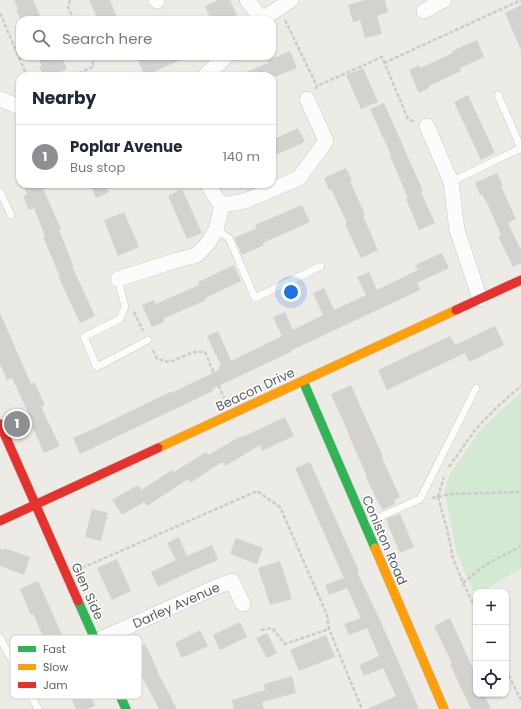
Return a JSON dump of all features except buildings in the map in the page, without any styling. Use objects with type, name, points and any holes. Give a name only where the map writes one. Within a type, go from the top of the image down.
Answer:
[{"type":"street","points":[[247,0],[260,16]]},
{"type":"street","points":[[267,16],[291,0]]},
{"type":"street","points":[[424,11],[444,0]]},
{"type":"street","points":[[209,72],[222,60]]},
{"type":"street","points":[[0,99],[16,105]]},
{"type":"street","points":[[276,188],[299,178],[326,140],[308,99]]},
{"type":"street","points":[[427,126],[451,182],[457,230],[480,299]]},
{"type":"street","points":[[210,188],[222,205]]},
{"type":"street","points":[[222,205],[245,201],[276,188]]},
{"type":"street","points":[[118,279],[197,255],[208,243],[216,230],[222,205]]},
{"type":"street","name":"Beacon Drive","points":[[0,521],[521,280]]},
{"type":"street","name":"Coniston Road","points":[[303,381],[444,709]]},
{"type":"street","name":"Glen Side","points":[[0,424],[93,635]]},
{"type":"street","name":"Darley Avenue","points":[[109,635],[232,580],[242,604]]},
{"type":"street","name":"Glen Side","points":[[122,699],[126,709]]},
{"type":"lane","points":[[451,182],[521,148],[498,95]]},
{"type":"lane","points":[[0,192],[11,215]]},
{"type":"lane","points":[[216,230],[229,238],[255,298],[321,266]]},
{"type":"lane","points":[[118,279],[124,307],[120,320],[84,337],[97,367],[148,340]]},
{"type":"lane","points":[[364,524],[420,499],[476,388]]},
{"type":"lane","points":[[0,638],[10,657]]},
{"type":"lane","points":[[33,699],[38,709]]},
{"type":"path","points":[[70,0],[68,7],[72,16]]},
{"type":"path","points":[[384,63],[521,0]]},
{"type":"path","points":[[0,13],[16,50]]},
{"type":"path","points":[[283,16],[317,86]]},
{"type":"path","points":[[308,99],[317,86],[382,57],[408,119],[427,126]]},
{"type":"path","points":[[20,60],[25,72]]},
{"type":"path","points":[[81,72],[94,66],[92,60]]},
{"type":"path","points":[[132,306],[157,359],[169,362],[194,352],[205,352],[230,415]]},
{"type":"path","points":[[473,604],[453,558],[438,497],[446,472],[475,430],[496,408],[521,386]]},
{"type":"path","points":[[67,575],[257,491],[280,507],[327,615],[329,629],[362,709]]},
{"type":"path","points":[[420,499],[450,494],[521,492]]},
{"type":"path","points":[[463,583],[487,564],[521,546]]},
{"type":"path","points":[[261,630],[272,628],[285,644],[329,629]]},
{"type":"path","points":[[509,676],[521,700]]},
{"type":"green space","points":[[521,392],[521,568],[487,589],[473,589],[473,591],[457,554],[444,490],[450,474],[481,429]]},
{"type":"traffic: fast","points":[[303,381],[375,548]]},
{"type":"traffic: fast","points":[[78,601],[93,635]]},
{"type":"traffic: fast","points":[[122,699],[126,709]]},
{"type":"traffic: slow","points":[[158,448],[456,310]]},
{"type":"traffic: slow","points":[[375,548],[444,709]]},
{"type":"traffic: jam","points":[[456,310],[521,280]]},
{"type":"traffic: jam","points":[[0,424],[78,601]]},
{"type":"traffic: jam","points":[[0,521],[158,448]]},
{"type":"place","name":"Poplar Avenue","points":[[17,424]]}]
